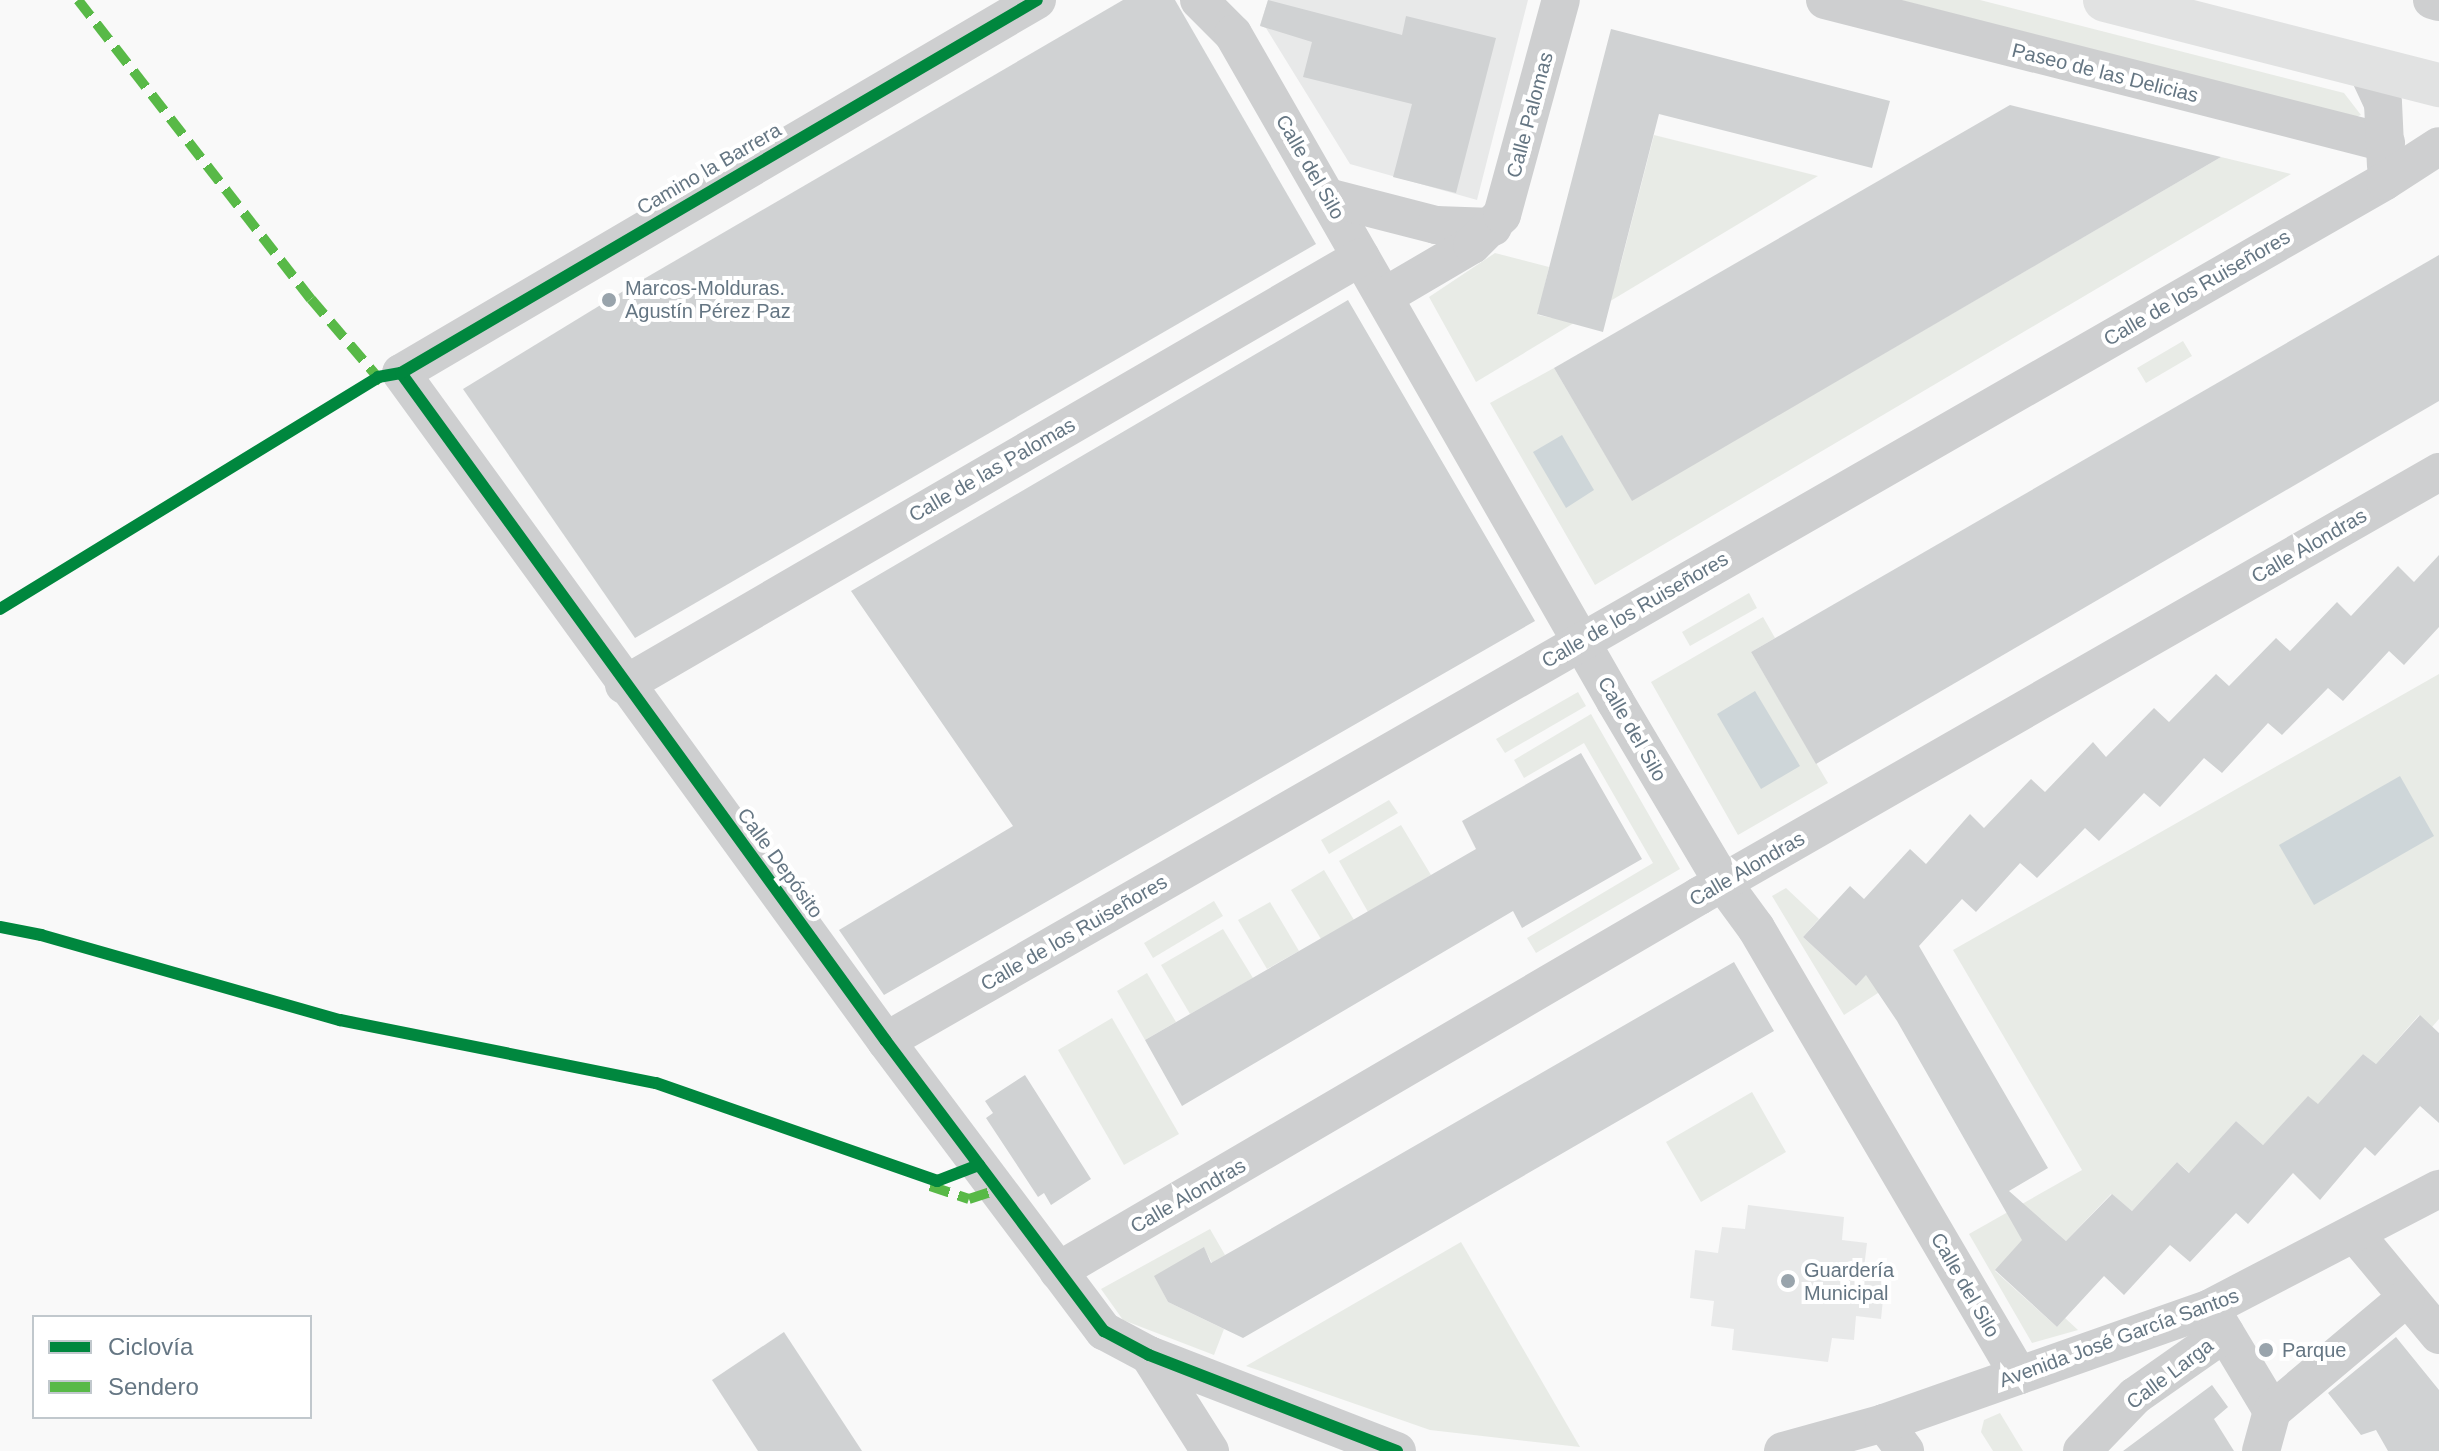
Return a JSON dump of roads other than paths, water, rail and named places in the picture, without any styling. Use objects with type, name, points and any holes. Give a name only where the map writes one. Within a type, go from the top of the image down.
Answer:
[{"type":"main road","points":[[2105,0],[2439,85]]},
{"type":"street","name":"Camino la Barrera","points":[[401,373],[1037,0]]},
{"type":"street","name":"Calle del Silo","points":[[1199,0],[1232,17],[1327,197],[1581,641],[1723,883],[1756,928],[2019,1376]]},
{"type":"street","name":"Calle Palomas","points":[[1385,296],[1472,245],[1502,215],[1561,0]]},
{"type":"street","name":"Paseo de las Delicias","points":[[1825,0],[2386,143]]},
{"type":"street","points":[[2432,0],[2439,2]]},
{"type":"street","points":[[2366,67],[2383,103],[2385,181]]},
{"type":"street","name":"Calle de los Ruiseñores","points":[[886,1041],[2385,181],[2439,146]]},
{"type":"street","points":[[1327,197],[1436,225],[1493,227]]},
{"type":"street","name":"Calle de las Palomas","points":[[624,685],[1361,257]]},
{"type":"street","name":"Calle Depósito","points":[[401,373],[624,685],[1058,1271],[1104,1331],[1149,1355],[1210,1451]]},
{"type":"street","name":"Calle Alondras","points":[[1058,1271],[1723,883],[2439,472]]},
{"type":"street","name":"Avenida José García Santos","points":[[1783,1451],[1894,1437],[2019,1376],[2218,1321],[2356,1235],[2439,1189]]},
{"type":"street","points":[[2356,1235],[2439,1335]]},
{"type":"street","points":[[2261,1451],[2272,1411],[2406,1298]]},
{"type":"street","points":[[2218,1321],[2272,1411]]},
{"type":"street","name":"Calle Larga","points":[[2082,1451],[2135,1396],[2218,1321]]},
{"type":"street","points":[[1149,1355],[1397,1451]]},
{"type":"place","name":"Marcos-Molduras. Agustín Pérez Paz","points":[[609,300]]},
{"type":"place","name":"Guardería Municipal","points":[[1788,1281]]},
{"type":"place","name":"Parque","points":[[2266,1350]]}]
